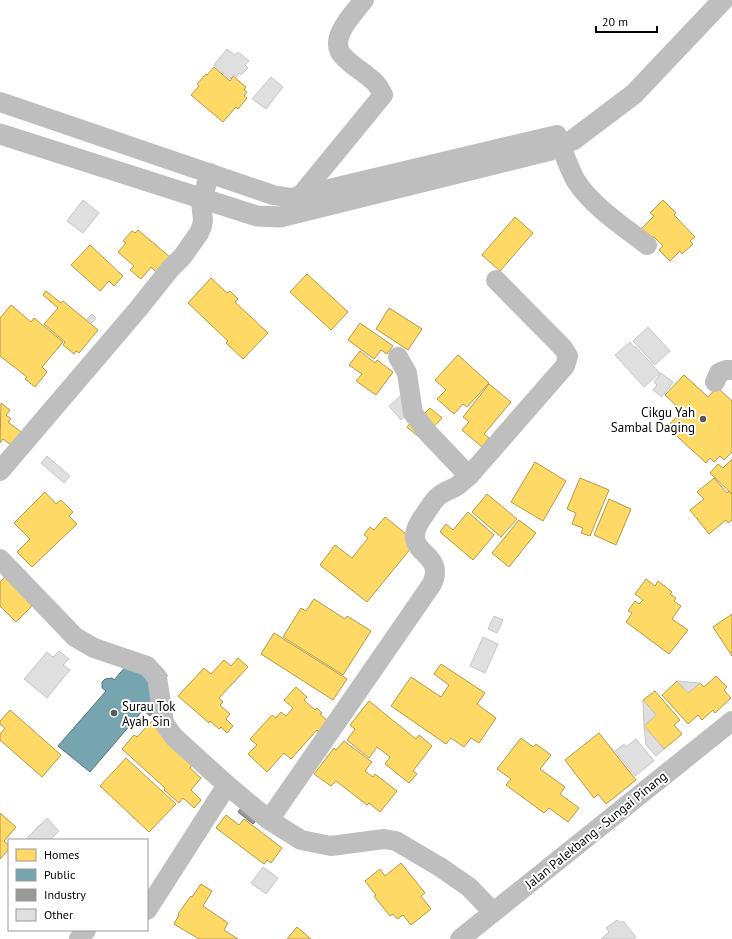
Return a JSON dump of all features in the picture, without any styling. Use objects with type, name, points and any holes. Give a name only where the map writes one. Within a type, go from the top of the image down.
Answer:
[{"type":"street","points":[[301,195],[383,95],[379,86],[342,56],[338,46],[339,35],[345,24],[364,0]]},
{"type":"street","points":[[0,102],[206,187],[291,198],[557,135],[575,179],[585,193],[616,221],[647,245]]},
{"type":"street","points":[[0,471],[139,308],[170,269],[183,256],[199,234],[203,220],[206,187]]},
{"type":"street","points":[[269,820],[436,577],[436,569],[433,562],[417,546],[414,539],[414,531],[418,524],[440,495],[458,486],[469,476],[565,366],[568,356],[563,348],[496,280]]},
{"type":"street","points":[[398,357],[408,373],[414,413],[428,433],[469,476]]},
{"type":"street","points":[[714,382],[718,373],[726,370],[732,370]]},
{"type":"street","points":[[0,559],[75,637],[94,648],[147,666],[157,676],[164,723],[174,737],[227,785],[269,820],[301,840],[331,846],[384,839],[396,841],[440,867],[469,887],[493,912]]},
{"type":"street","name":"Jalan Palekbang - Sungai Pinang","points":[[460,939],[732,721]]},
{"type":"street","points":[[148,908],[227,785]]},
{"type":"street","points":[[79,939],[85,931]]},
{"type":"building: Homes","points":[[214,67],[230,81],[233,76],[246,87],[244,90],[247,92],[244,96],[247,98],[238,109],[236,107],[223,122],[191,95],[199,86],[197,84]]},
{"type":"building: Homes","points":[[663,200],[676,213],[674,215],[695,237],[690,241],[693,244],[682,254],[680,251],[670,261],[659,250],[663,246],[654,237],[650,241],[640,230],[654,216],[650,213]]},
{"type":"building: Homes","points":[[515,217],[533,233],[500,271],[482,255]]},
{"type":"building: Homes","points":[[138,230],[170,257],[157,273],[151,267],[141,279],[130,270],[134,266],[118,252],[126,243],[123,241],[132,231],[135,233]]},
{"type":"building: Homes","points":[[90,245],[123,276],[114,286],[109,281],[100,291],[71,265]]},
{"type":"building: Homes","points":[[307,274],[348,312],[331,330],[290,292]]},
{"type":"building: Homes","points":[[211,278],[227,293],[230,291],[238,299],[235,302],[268,333],[243,359],[226,343],[228,341],[188,303]]},
{"type":"building: Homes","points":[[46,291],[61,303],[63,301],[98,330],[79,353],[76,351],[74,354],[63,345],[65,342],[44,324],[58,308],[43,295]]},
{"type":"building: Homes","points":[[11,305],[31,322],[34,318],[63,342],[42,367],[47,372],[35,387],[25,379],[27,377],[0,356],[0,318]]},
{"type":"building: Homes","points":[[389,308],[422,329],[408,350],[376,329]]},
{"type":"building: Homes","points":[[360,323],[393,346],[387,354],[381,350],[374,359],[348,340]]},
{"type":"building: Homes","points":[[360,351],[375,363],[377,360],[393,372],[376,395],[356,381],[362,374],[349,365]]},
{"type":"building: Homes","points":[[458,355],[489,383],[467,407],[463,404],[454,414],[437,399],[446,390],[435,380]]},
{"type":"building: Homes","name":"Cikgu Yah Sambal Daging","points":[[684,375],[708,397],[717,387],[732,401],[732,452],[724,460],[720,456],[714,462],[710,458],[706,463],[667,427],[682,411],[665,395]]},
{"type":"building: Homes","points":[[489,384],[511,402],[484,434],[489,438],[482,447],[462,430],[469,422],[463,417]]},
{"type":"building: Homes","points":[[1,403],[10,410],[6,415],[11,419],[8,422],[21,432],[11,445],[3,439],[0,443]]},
{"type":"building: Homes","points":[[430,408],[442,418],[426,435],[419,437],[407,427],[417,415],[420,418]]},
{"type":"building: Homes","points":[[732,459],[732,494],[710,473],[718,464],[723,468]]},
{"type":"building: Homes","points":[[535,462],[566,481],[543,521],[511,502]]},
{"type":"building: Homes","points":[[580,478],[609,490],[590,536],[581,533],[583,528],[572,524],[576,513],[567,509]]},
{"type":"building: Homes","points":[[714,478],[727,493],[729,491],[732,495],[732,520],[728,523],[726,520],[709,534],[690,510],[704,499],[697,492]]},
{"type":"building: Homes","points":[[45,492],[56,504],[61,500],[73,512],[69,516],[77,524],[32,567],[17,552],[30,539],[14,523]]},
{"type":"building: Homes","points":[[487,494],[517,519],[501,537],[472,512]]},
{"type":"building: Homes","points":[[609,499],[631,509],[616,545],[594,535]]},
{"type":"building: Homes","points":[[468,512],[494,535],[473,560],[440,532],[446,524],[453,530]]},
{"type":"building: Homes","points":[[385,517],[416,542],[367,602],[320,565],[335,545],[352,558],[368,538],[364,535],[370,527],[374,530]]},
{"type":"building: Homes","points":[[519,520],[536,533],[509,567],[492,553]]},
{"type":"building: Homes","points":[[5,577],[33,605],[16,622],[0,606],[0,582]]},
{"type":"building: Homes","points":[[646,579],[655,586],[658,581],[672,592],[670,594],[676,598],[674,601],[681,606],[672,619],[688,630],[669,654],[626,622],[632,613],[628,611],[635,601],[639,604],[643,600],[635,594]]},
{"type":"building: Homes","points":[[314,599],[345,619],[347,616],[371,631],[343,675],[283,637],[301,608],[306,611]]},
{"type":"building: Homes","points":[[732,614],[732,656],[713,627]]},
{"type":"building: Homes","points":[[274,633],[347,679],[333,700],[261,654]]},
{"type":"building: Homes","points":[[238,658],[248,667],[219,698],[223,702],[220,705],[230,714],[226,719],[233,726],[227,733],[221,727],[219,729],[210,721],[209,723],[178,696],[204,668],[211,674],[224,660],[231,666]]},
{"type":"building: Homes","points":[[441,664],[485,693],[477,704],[496,718],[479,743],[471,738],[464,747],[451,738],[446,744],[391,706],[411,677],[441,697],[449,685],[434,674]]},
{"type":"building: Homes","points":[[716,676],[727,687],[724,690],[731,698],[715,713],[713,710],[702,720],[698,715],[688,724],[662,695],[677,681],[688,693],[700,683],[704,687]]},
{"type":"building: Homes","points":[[296,687],[307,697],[304,700],[315,710],[317,708],[322,713],[320,714],[329,722],[320,733],[317,730],[291,759],[284,753],[267,772],[248,754],[257,745],[250,739],[272,715],[276,718],[281,712],[286,716],[293,708],[284,700]]},
{"type":"building: Homes","points":[[655,691],[680,720],[674,725],[682,734],[664,749],[644,726],[656,715],[643,700]]},
{"type":"building: Homes","points":[[369,701],[416,739],[419,735],[432,746],[413,771],[417,774],[409,783],[385,764],[390,757],[377,747],[369,758],[347,740],[355,729],[350,725]]},
{"type":"building: Homes","points":[[10,710],[61,755],[42,777],[0,740],[0,734],[5,728],[0,724],[0,721]]},
{"type":"building: Homes","points":[[155,718],[197,760],[190,768],[201,778],[191,790],[201,800],[194,808],[183,798],[179,803],[164,790],[165,788],[122,749],[134,735],[137,737]]},
{"type":"building: Homes","points":[[599,733],[636,780],[606,804],[598,794],[594,798],[565,760]]},
{"type":"building: Homes","points":[[521,738],[533,747],[536,744],[551,755],[540,769],[565,787],[560,794],[579,808],[568,822],[549,808],[544,813],[506,785],[511,779],[497,769]]},
{"type":"building: Homes","points":[[344,741],[372,762],[365,771],[373,777],[375,774],[397,791],[380,812],[369,803],[367,805],[336,781],[331,786],[314,774],[334,748],[336,750]]},
{"type":"building: Homes","points":[[126,758],[176,804],[149,832],[100,786]]},
{"type":"building: Homes","points":[[0,813],[16,827],[4,841],[8,844],[8,850],[0,859]]},
{"type":"building: Homes","points":[[226,815],[239,825],[244,819],[282,848],[271,863],[267,860],[264,864],[216,828]]},
{"type":"building: Homes","points":[[401,863],[425,893],[421,896],[431,909],[411,925],[403,915],[397,919],[393,914],[390,916],[374,896],[376,895],[365,881],[380,869],[385,876]]},
{"type":"building: Homes","points":[[201,884],[212,891],[203,906],[228,923],[224,930],[238,939],[199,939],[174,924],[179,915],[178,914]]},
{"type":"building: Homes","points":[[297,927],[311,939],[287,939]]},
{"type":"building: Public","name":"Surau Tok Ayah Sin","points":[[134,657],[167,675],[162,701],[150,716],[143,710],[90,772],[58,746],[106,691],[102,688],[102,682],[105,679],[112,678],[114,680]]},
{"type":"building: Industry","points":[[249,797],[265,809],[253,824],[238,812]]},
{"type":"building: Other","points":[[227,49],[235,55],[238,52],[249,61],[245,65],[248,68],[241,75],[239,73],[236,77],[234,74],[230,79],[214,65]]},
{"type":"building: Other","points":[[271,77],[283,87],[266,109],[252,99]]},
{"type":"building: Other","points":[[83,200],[99,213],[83,233],[67,221]]},
{"type":"building: Other","points":[[92,314],[96,318],[92,323],[87,319]]},
{"type":"building: Other","points":[[648,327],[670,351],[655,365],[633,341]]},
{"type":"building: Other","points":[[630,342],[660,373],[644,387],[615,355]]},
{"type":"building: Other","points":[[661,373],[673,382],[662,397],[653,390],[657,385],[654,382]]},
{"type":"building: Other","points":[[406,391],[418,404],[401,420],[389,406]]},
{"type":"building: Other","points":[[47,456],[70,476],[64,483],[41,463]]},
{"type":"building: Other","points":[[494,616],[503,620],[497,633],[488,629]]},
{"type":"building: Other","points":[[483,637],[498,644],[485,673],[470,666]]},
{"type":"building: Other","points":[[59,651],[69,659],[63,665],[70,670],[47,698],[24,679],[47,652],[53,657]]},
{"type":"building: Other","points":[[677,681],[700,683],[688,693]]},
{"type":"building: Other","points":[[643,700],[656,715],[644,726]]},
{"type":"building: Other","points":[[644,726],[664,749],[656,756],[646,745]]},
{"type":"building: Other","points":[[636,739],[654,761],[635,776],[615,751],[624,744],[626,747]]},
{"type":"building: Other","points":[[47,818],[59,831],[51,839],[26,839]]},
{"type":"building: Other","points":[[263,867],[278,878],[266,894],[251,883]]},
{"type":"building: Other","points":[[617,920],[620,923],[623,921],[636,937],[634,939],[601,939],[609,932],[606,928]]},
{"type":"waterway","points":[[0,134],[257,216],[280,217],[551,150],[573,140],[634,94],[723,0]]},
{"type":"place","name":"Cikgu Yah Sambal Daging","points":[[703,419]]},
{"type":"place","name":"Surau Tok Ayah Sin","points":[[114,713]]}]
